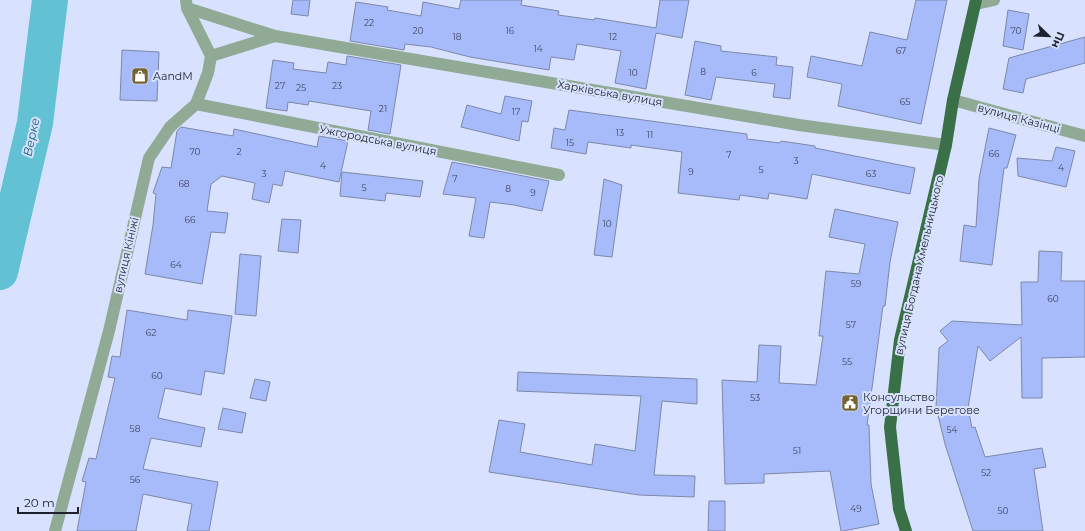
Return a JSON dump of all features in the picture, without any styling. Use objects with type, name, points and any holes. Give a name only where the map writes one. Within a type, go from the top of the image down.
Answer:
[{"type":"highway","name":"вулиця Богдана Хмельницького","points":[[906,531],[899,509],[890,426],[900,340],[946,146],[953,100],[976,2]]},
{"type":"street","points":[[976,2],[994,0]]},
{"type":"street","points":[[186,4],[211,56]]},
{"type":"street","name":"Харківська вулиця","points":[[186,4],[275,36],[798,125],[946,146]]},
{"type":"street","name":"Харківська вулиця","points":[[211,56],[275,36]]},
{"type":"street","name":"вулиця Кініжі","points":[[55,531],[109,331],[149,158],[170,126],[196,104],[208,73],[211,56]]},
{"type":"street","name":"вулиця Казінці","points":[[953,100],[1085,136]]},
{"type":"street","name":"Ужгородська вулиця","points":[[196,104],[559,175]]},
{"type":"building","points":[[293,0],[310,0],[308,16],[291,14]]},
{"type":"building","points":[[461,0],[522,0],[521,5],[559,11],[558,15],[594,20],[595,18],[656,28],[660,0],[689,0],[682,38],[656,33],[646,89],[615,83],[621,51],[577,44],[574,60],[551,57],[549,70],[470,57],[431,47],[405,44],[404,50],[350,41],[356,2],[388,7],[387,10],[421,16],[423,2],[459,9]]},
{"type":"building","points":[[916,0],[947,0],[921,124],[838,106],[842,84],[807,77],[811,56],[862,66],[870,32],[907,40]]},
{"type":"building","points":[[1008,10],[1029,14],[1023,50],[1003,46]]},
{"type":"building","points":[[1085,37],[1085,63],[1026,79],[1023,93],[1003,89],[1009,58]]},
{"type":"building","points":[[695,41],[721,46],[721,51],[777,57],[776,65],[793,67],[790,99],[773,97],[775,84],[716,77],[711,100],[685,95]]},
{"type":"building","name":"AandM","points":[[122,50],[159,52],[157,101],[120,100]]},
{"type":"building","points":[[347,56],[401,65],[390,134],[368,130],[371,111],[309,101],[308,105],[288,102],[287,111],[266,108],[273,60],[294,63],[293,69],[326,73],[328,62],[346,65]]},
{"type":"building","points":[[505,96],[532,101],[528,122],[522,121],[519,141],[461,127],[467,105],[501,114]]},
{"type":"building","points":[[569,110],[747,134],[747,139],[780,143],[781,141],[815,146],[815,148],[915,168],[910,194],[812,174],[807,199],[769,193],[768,199],[740,195],[739,200],[678,193],[682,152],[631,145],[631,148],[588,142],[586,154],[551,148],[554,128],[565,130]]},
{"type":"building","points":[[181,127],[233,136],[234,129],[317,147],[319,136],[348,141],[339,182],[285,171],[282,186],[273,184],[269,203],[252,199],[255,183],[222,176],[211,184],[207,211],[228,213],[225,233],[211,232],[202,284],[145,274],[153,225],[156,194],[153,193],[162,167],[171,168],[177,131]]},
{"type":"building","points":[[989,128],[1016,135],[1007,168],[1004,168],[992,265],[960,261],[964,225],[976,227],[979,179]]},
{"type":"building","points":[[1056,147],[1075,151],[1066,187],[1018,176],[1017,158],[1052,161]]},
{"type":"building","points":[[452,162],[549,181],[542,211],[490,202],[484,238],[469,236],[476,198],[443,194]]},
{"type":"building","points":[[342,172],[423,181],[420,197],[386,193],[385,201],[340,196]]},
{"type":"building","points":[[604,179],[622,185],[612,257],[594,255]]},
{"type":"building","points":[[835,209],[898,222],[890,262],[885,306],[883,306],[867,425],[869,425],[871,484],[879,524],[843,531],[841,531],[830,471],[764,474],[764,483],[725,484],[722,380],[757,382],[759,345],[781,346],[779,383],[816,385],[823,336],[819,336],[826,271],[859,274],[865,244],[829,237]]},
{"type":"building","points":[[282,219],[301,220],[298,253],[278,251]]},
{"type":"building","points":[[1039,251],[1062,252],[1061,281],[1085,281],[1085,357],[1042,358],[1042,398],[1022,398],[1021,337],[990,361],[978,346],[968,408],[972,428],[975,427],[985,457],[1042,448],[1046,467],[1034,469],[1043,531],[973,531],[945,444],[936,407],[939,348],[948,341],[940,331],[952,321],[1022,325],[1021,282],[1038,282]]},
{"type":"building","points":[[240,254],[261,256],[256,316],[235,314]]},
{"type":"building","points":[[127,310],[187,320],[188,310],[232,316],[224,374],[205,371],[201,395],[165,388],[158,418],[205,428],[201,447],[151,438],[143,469],[218,482],[209,531],[187,531],[192,504],[143,494],[136,531],[77,531],[86,482],[82,481],[89,458],[96,459],[115,378],[108,377],[112,356],[120,357]]},
{"type":"building","points":[[518,372],[697,379],[697,404],[662,401],[654,475],[695,476],[694,497],[639,495],[489,472],[499,420],[525,424],[520,452],[592,465],[595,444],[635,451],[641,396],[517,391]]},
{"type":"building","points":[[255,379],[270,382],[266,401],[250,398]]},
{"type":"building","points":[[223,408],[246,413],[242,433],[218,429]]},
{"type":"building","points":[[709,501],[725,501],[725,531],[708,531]]},
{"type":"waterway","name":"Верке","points":[[0,272],[35,123],[50,0]]},
{"type":"place","name":"AandM","points":[[140,76]]},
{"type":"place","name":"Консульство Угорщини Берегове","points":[[850,403]]}]
